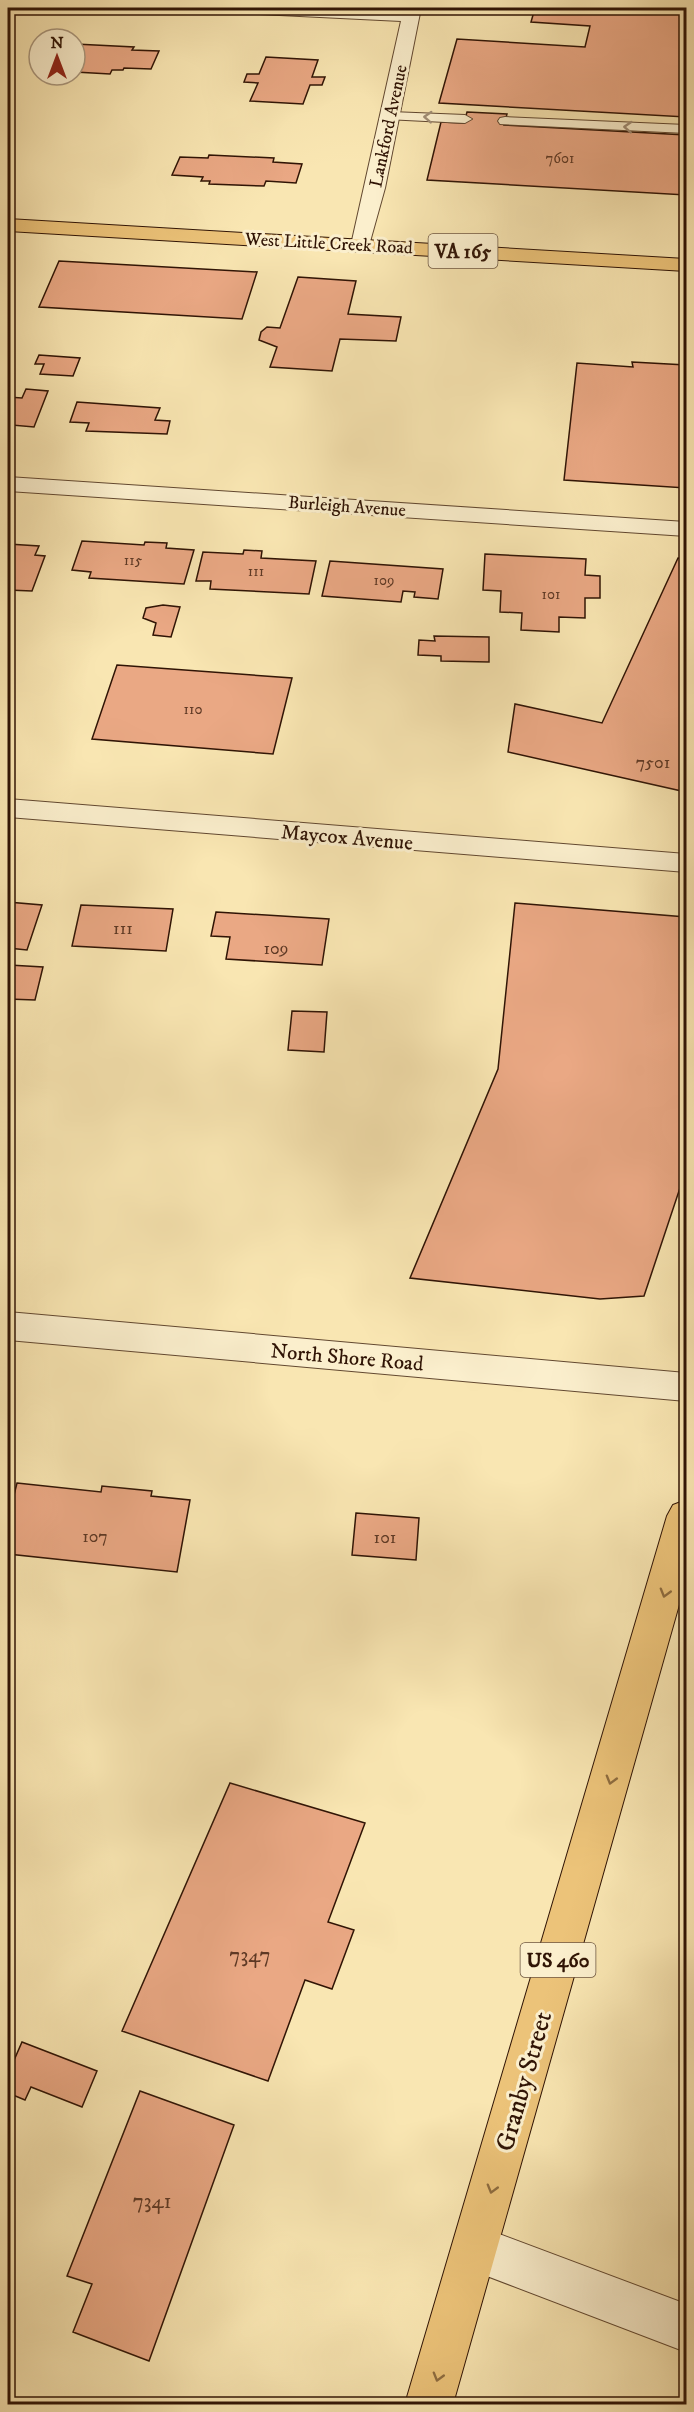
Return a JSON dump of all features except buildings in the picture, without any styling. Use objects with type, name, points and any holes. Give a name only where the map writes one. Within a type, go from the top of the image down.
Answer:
[{"type":"main road","name":"West Little Creek Road","points":[[8,225],[687,265]]},
{"type":"main road","name":"Granby Street","points":[[429,2404],[687,1516]]},
{"type":"street","points":[[241,8],[411,12]]},
{"type":"street","name":"Lankford Avenue","points":[[362,245],[391,116],[411,12]]},
{"type":"street","name":"Burleigh Avenue","points":[[8,484],[687,530]]},
{"type":"street","name":"Maycox Avenue","points":[[8,808],[687,863]]},
{"type":"street","name":"North Shore Road","points":[[8,1326],[687,1387]]},
{"type":"street","points":[[475,2248],[687,2328]]},
{"type":"lane","points":[[391,116],[465,119]]},
{"type":"lane","points":[[505,121],[687,129]]}]
